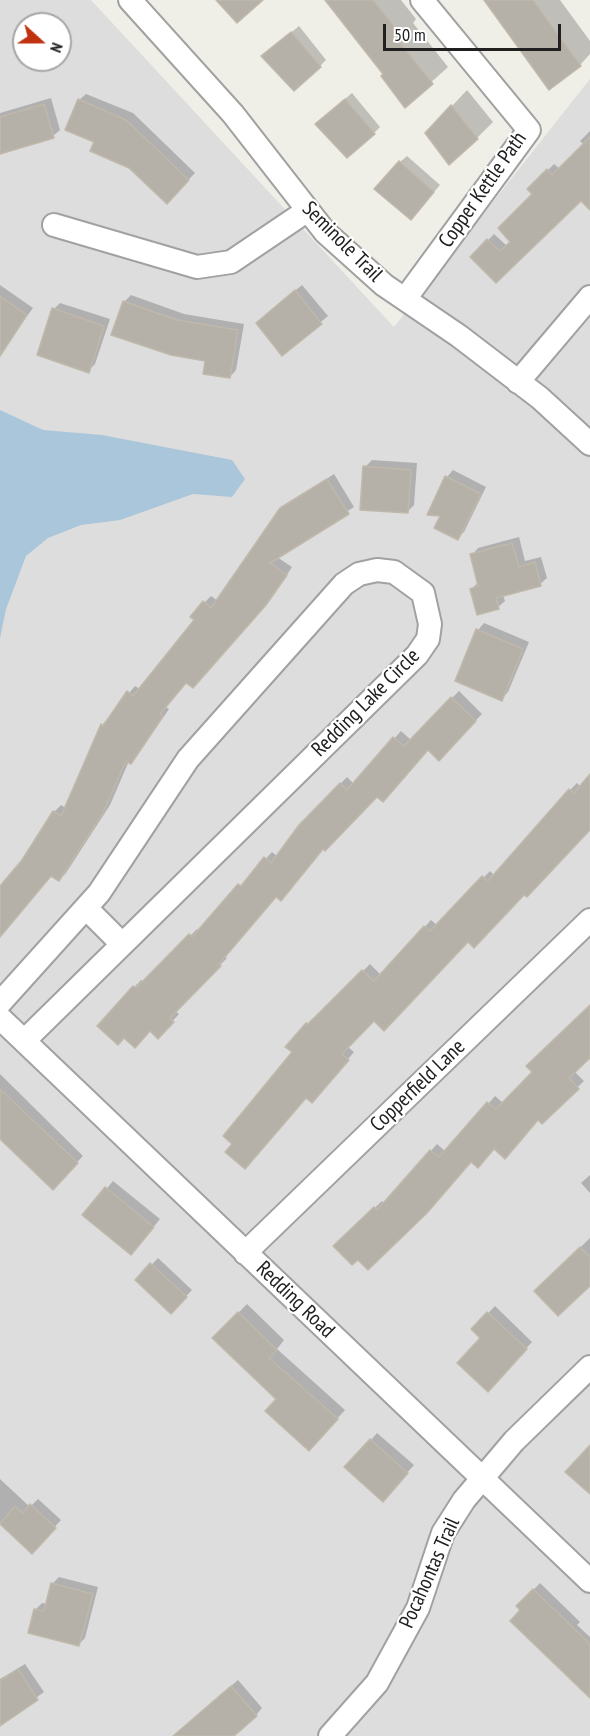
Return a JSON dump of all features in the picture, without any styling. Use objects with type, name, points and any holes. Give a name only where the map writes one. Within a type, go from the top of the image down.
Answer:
[{"type":"street","name":"Seminole Trail","points":[[130,0],[233,114],[325,232],[405,299],[518,382],[590,444]]},
{"type":"street","name":"Copper Kettle Path","points":[[405,299],[529,130],[422,0]]},
{"type":"street","points":[[54,225],[197,267],[231,262],[308,210]]},
{"type":"street","points":[[518,382],[590,297]]},
{"type":"street","name":"Redding Lake Circle","points":[[0,1003],[99,893],[188,759],[344,584],[359,574],[377,570],[394,572],[423,593],[430,624],[428,639],[417,655],[24,1041]]},
{"type":"street","points":[[86,908],[122,944]]},
{"type":"street","name":"Copperfield Lane","points":[[245,1253],[590,920]]},
{"type":"street","name":"Redding Road","points":[[0,1018],[590,1581]]},
{"type":"street","name":"Pocahontas Trail","points":[[330,1736],[377,1683],[418,1608],[443,1533],[482,1479],[514,1441],[590,1367]]},
{"type":"shaded area","points":[[0,0],[91,0],[394,327],[590,79],[590,1736],[0,1736]]},
{"type":"water","points":[[0,410],[43,430],[102,435],[232,460],[245,479],[232,497],[193,494],[120,520],[81,525],[48,538],[26,556],[6,609],[0,638]]},
{"type":"building","points":[[216,0],[263,0],[237,23]]},
{"type":"building","points":[[325,0],[373,0],[402,36],[397,39],[433,84],[405,108],[381,76],[383,74]]},
{"type":"building","points":[[484,0],[533,0],[581,66],[549,90]]},
{"type":"building","points":[[291,32],[321,67],[294,91],[261,56]]},
{"type":"building","points":[[78,99],[126,120],[189,180],[167,204],[129,168],[90,151],[94,142],[65,130]]},
{"type":"building","points":[[345,99],[375,134],[347,158],[315,124]]},
{"type":"building","points":[[44,104],[54,138],[0,154],[0,117]]},
{"type":"building","points":[[451,105],[478,139],[449,165],[425,133]]},
{"type":"building","points":[[590,137],[590,210],[581,201],[496,283],[470,257],[487,239],[500,251],[510,242],[498,228],[532,194],[527,189],[547,169],[552,175]]},
{"type":"building","points":[[399,161],[434,192],[411,220],[374,189]]},
{"type":"building","points":[[295,290],[322,324],[282,356],[256,323]]},
{"type":"building","points":[[0,296],[27,315],[0,356]]},
{"type":"building","points":[[123,301],[177,320],[238,330],[230,378],[203,374],[205,361],[171,355],[111,335]]},
{"type":"building","points":[[52,308],[104,326],[89,373],[37,355]]},
{"type":"building","points":[[363,466],[411,470],[408,513],[360,510]]},
{"type":"building","points":[[445,476],[481,494],[458,540],[434,528],[440,516],[427,515]]},
{"type":"building","points":[[327,479],[349,514],[270,563],[287,575],[266,605],[193,688],[186,683],[160,714],[163,716],[131,764],[126,761],[103,813],[59,881],[51,876],[0,937],[0,886],[22,860],[53,811],[61,816],[101,724],[103,726],[127,691],[133,696],[194,620],[190,617],[203,601],[211,608],[280,508]]},
{"type":"building","points":[[512,543],[519,567],[535,562],[541,586],[496,598],[499,609],[477,615],[470,589],[478,586],[470,554]]},
{"type":"building","points":[[476,629],[523,649],[502,701],[455,681]]},
{"type":"building","points":[[451,697],[476,721],[439,761],[428,750],[383,802],[377,797],[325,851],[323,849],[281,901],[276,897],[219,964],[221,966],[170,1018],[174,1022],[158,1039],[150,1031],[135,1048],[124,1038],[118,1045],[97,1026],[133,986],[136,988],[189,934],[192,937],[238,884],[241,886],[264,857],[271,863],[299,825],[340,783],[347,790],[393,737],[404,746]]},
{"type":"building","points":[[590,774],[590,830],[527,897],[524,895],[474,948],[468,942],[384,1031],[374,1021],[342,1054],[349,1060],[312,1103],[306,1098],[245,1169],[225,1152],[232,1144],[223,1136],[292,1052],[285,1047],[306,1023],[308,1024],[362,970],[374,981],[424,926],[430,931],[482,876],[488,881],[569,789],[574,793]]},
{"type":"building","points":[[590,1005],[590,1058],[569,1078],[579,1089],[542,1124],[538,1120],[505,1159],[494,1149],[478,1168],[471,1162],[427,1213],[368,1270],[358,1260],[352,1265],[333,1246],[374,1207],[377,1210],[430,1150],[439,1157],[487,1102],[496,1109],[532,1072],[526,1066]]},
{"type":"building","points":[[0,1089],[78,1163],[53,1190],[0,1139]]},
{"type":"building","points":[[105,1187],[154,1227],[131,1255],[82,1215]]},
{"type":"building","points":[[580,1247],[590,1257],[590,1286],[558,1316],[534,1291]]},
{"type":"building","points":[[150,1263],[187,1297],[171,1314],[135,1280]]},
{"type":"building","points":[[238,1312],[277,1350],[269,1358],[338,1419],[309,1451],[265,1411],[276,1399],[212,1338]]},
{"type":"building","points":[[487,1312],[527,1349],[488,1392],[457,1363],[480,1338],[471,1329]]},
{"type":"building","points":[[370,1439],[408,1473],[383,1502],[344,1467]]},
{"type":"building","points":[[590,1445],[590,1494],[565,1472]]},
{"type":"building","points":[[30,1504],[56,1528],[32,1554],[0,1524],[15,1506],[23,1513]]},
{"type":"building","points":[[51,1583],[93,1594],[79,1646],[28,1633],[34,1609],[44,1611]]},
{"type":"building","points":[[533,1589],[590,1644],[590,1698],[510,1621],[520,1610],[516,1606]]},
{"type":"building","points":[[18,1669],[38,1700],[0,1726],[0,1681]]},
{"type":"building","points":[[231,1686],[257,1716],[234,1736],[173,1736]]}]
